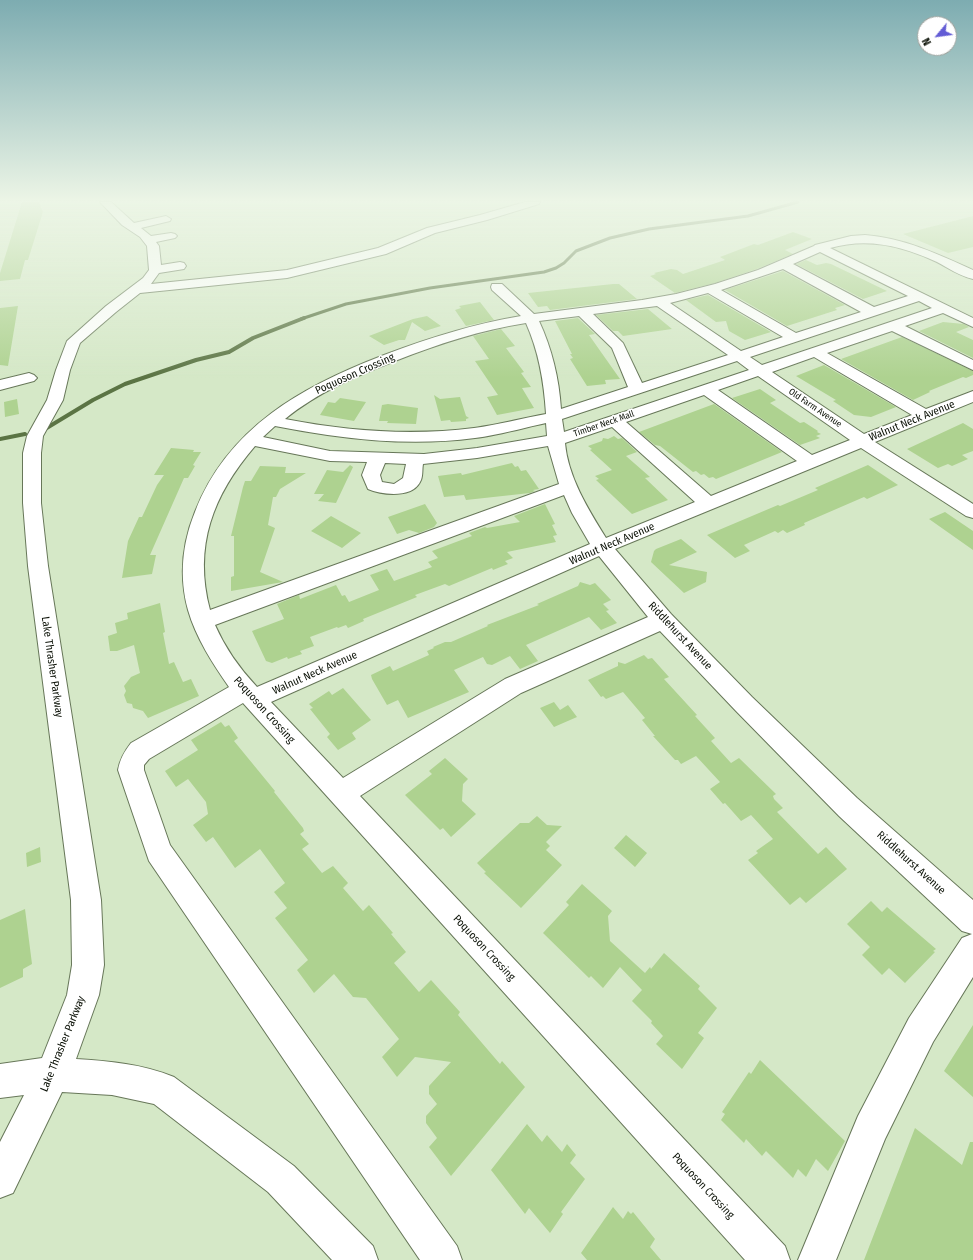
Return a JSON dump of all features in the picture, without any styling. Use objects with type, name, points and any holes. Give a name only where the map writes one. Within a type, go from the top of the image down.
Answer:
[{"type":"street","points":[[145,280],[150,261]]},
{"type":"street","points":[[145,280],[277,276],[343,261]]},
{"type":"street","name":"Poquoson Crossing","points":[[771,1260],[239,683],[214,646],[199,609],[193,572],[195,538],[204,508],[219,480],[251,440],[272,421],[303,398],[327,384],[434,341],[466,331],[531,318],[660,301],[710,289],[743,279],[790,261]]},
{"type":"street","points":[[845,261],[973,323]]},
{"type":"street","name":"Poquoson Crossing","points":[[948,261],[967,268],[973,275]]},
{"type":"street","points":[[783,264],[872,312]]},
{"type":"street","points":[[145,280],[180,266]]},
{"type":"street","name":"Lake Thrasher Parkway","points":[[0,1180],[53,1074],[83,995],[88,965],[86,900],[38,566],[32,503],[32,453],[35,436],[55,400],[63,370],[74,341],[145,280]]},
{"type":"street","name":"Riddlehurst Avenue","points":[[497,287],[531,318],[541,340],[548,364],[557,452],[569,487],[581,513],[602,547],[663,620],[744,704],[848,807],[973,920]]},
{"type":"street","points":[[710,289],[795,338]]},
{"type":"street","points":[[272,421],[319,431],[392,437],[475,433],[553,417],[919,297]]},
{"type":"street","name":"Old Farm Avenue","points":[[660,301],[862,440],[973,512]]},
{"type":"street","name":"Timber Neck Mall","points":[[251,440],[330,456],[414,459],[477,453],[556,440],[943,308]]},
{"type":"street","points":[[582,311],[618,346],[637,389]]},
{"type":"street","points":[[893,326],[973,366]]},
{"type":"street","points":[[815,352],[926,416]]},
{"type":"street","points":[[0,385],[29,378]]},
{"type":"street","points":[[706,389],[810,462]]},
{"type":"street","name":"Walnut Neck Avenue","points":[[443,1260],[159,852],[131,770],[132,761],[140,751],[249,694],[602,547],[973,396]]},
{"type":"street","points":[[614,420],[709,504]]},
{"type":"street","points":[[378,458],[371,475],[374,485],[385,490],[406,486],[412,480],[414,459]]},
{"type":"street","points":[[204,621],[569,487]]},
{"type":"street","points":[[341,794],[513,686],[663,620]]},
{"type":"street","points":[[817,1260],[875,1122],[921,1030],[973,949]]},
{"type":"street","points":[[0,1081],[53,1074],[112,1078],[162,1090],[281,1179],[359,1260]]},
{"type":"building","points":[[4,261],[25,261],[20,279],[0,281],[0,273]]},
{"type":"building","points":[[723,261],[777,261],[715,283],[675,293],[650,276],[656,274],[654,273],[671,269],[677,270],[683,274]]},
{"type":"building","points":[[808,261],[817,265],[826,263],[831,264],[887,291],[863,299],[796,264]]},
{"type":"building","points":[[783,271],[845,305],[835,308],[837,310],[787,326],[725,290]]},
{"type":"building","points":[[619,284],[637,299],[550,310],[547,306],[538,307],[528,293]]},
{"type":"building","points":[[708,295],[771,332],[745,340],[729,331],[726,321],[716,322],[686,300]]},
{"type":"building","points":[[480,302],[494,320],[466,326],[455,310],[461,308],[459,306]]},
{"type":"building","points":[[18,306],[8,366],[0,365],[0,308]]},
{"type":"building","points":[[648,309],[672,329],[623,336],[618,331],[613,331],[596,315]]},
{"type":"building","points":[[427,316],[441,326],[425,331],[412,322],[405,340],[399,340],[384,345],[369,336],[413,319]]},
{"type":"building","points":[[578,318],[595,334],[589,335],[620,379],[605,380],[606,384],[587,386],[570,359],[573,358],[570,354],[572,354],[555,321]]},
{"type":"building","points":[[943,322],[964,324],[969,327],[956,332],[973,340],[973,358],[919,331]]},
{"type":"building","points":[[501,329],[515,346],[506,348],[524,372],[521,373],[531,387],[522,388],[534,408],[497,415],[487,397],[498,395],[475,361],[489,359],[473,336]]},
{"type":"building","points":[[902,337],[973,371],[973,375],[966,378],[963,377],[929,391],[930,392],[913,400],[841,359]]},
{"type":"building","points":[[824,365],[896,407],[871,417],[854,415],[833,401],[836,400],[796,376]]},
{"type":"building","points":[[760,389],[776,400],[770,403],[800,423],[804,422],[818,431],[817,432],[821,434],[816,436],[820,438],[800,445],[732,398]]},
{"type":"building","points":[[434,395],[440,399],[460,397],[466,416],[469,418],[466,419],[466,421],[441,421]]},
{"type":"building","points":[[340,398],[366,402],[354,421],[320,415],[328,402],[335,403]]},
{"type":"building","points":[[17,399],[19,414],[5,417],[4,402]]},
{"type":"building","points":[[388,404],[418,408],[416,424],[387,423],[388,421],[379,421],[382,405]]},
{"type":"building","points":[[714,404],[782,452],[716,479],[713,477],[709,478],[704,474],[701,475],[696,471],[693,472],[660,446],[655,445],[639,432]]},
{"type":"building","points":[[963,423],[973,429],[973,451],[962,455],[968,459],[952,466],[948,464],[938,468],[907,449]]},
{"type":"building","points":[[614,436],[618,439],[622,438],[637,452],[626,456],[650,477],[645,478],[668,500],[632,514],[596,480],[599,479],[595,476],[612,470],[590,450],[592,449],[588,446],[602,441],[603,438],[608,439]]},
{"type":"building","points":[[171,448],[201,452],[193,465],[195,466],[188,478],[184,478],[150,555],[156,555],[152,574],[122,578],[128,541],[139,517],[142,517],[157,485],[164,475],[154,475]]},
{"type":"building","points":[[512,463],[515,467],[518,466],[521,471],[526,470],[539,489],[533,490],[535,491],[530,493],[466,500],[464,495],[444,497],[438,476],[461,473],[462,475]]},
{"type":"building","points":[[350,465],[353,467],[336,503],[318,501],[324,494],[314,494],[327,470],[343,472]]},
{"type":"building","points":[[868,465],[898,485],[867,499],[864,497],[804,523],[805,525],[787,533],[783,530],[778,533],[775,531],[744,545],[750,551],[735,558],[707,535],[818,490],[815,488]]},
{"type":"building","points":[[260,466],[286,467],[285,473],[306,473],[280,489],[276,497],[273,497],[268,525],[275,528],[260,572],[283,582],[231,591],[231,577],[234,576],[234,536],[231,536],[245,481],[251,481]]},
{"type":"building","points":[[425,504],[437,523],[434,527],[419,533],[409,530],[397,534],[388,517]]},
{"type":"building","points":[[545,504],[555,524],[552,525],[557,535],[553,536],[556,542],[507,552],[513,558],[505,561],[508,564],[493,570],[492,568],[449,586],[445,584],[415,595],[417,597],[363,619],[364,621],[348,628],[346,625],[337,627],[310,637],[314,646],[300,651],[302,654],[288,659],[287,657],[272,663],[266,661],[252,631],[284,619],[277,604],[299,595],[300,599],[336,585],[342,596],[345,595],[349,602],[379,590],[370,575],[387,569],[394,581],[432,567],[428,562],[438,558],[432,551],[472,536],[469,533],[485,527],[487,528],[520,522],[514,516]]},
{"type":"building","points":[[945,512],[973,531],[973,550],[929,519]]},
{"type":"building","points":[[331,516],[361,533],[342,548],[311,531]]},
{"type":"building","points":[[681,539],[697,552],[669,565],[707,572],[706,582],[684,593],[651,562],[656,549]]},
{"type":"building","points":[[580,582],[590,585],[595,583],[611,600],[603,604],[609,610],[606,611],[617,623],[601,630],[589,617],[526,645],[538,661],[520,669],[510,656],[492,665],[487,664],[483,657],[454,670],[469,692],[408,718],[398,700],[387,705],[372,679],[371,675],[390,666],[393,671],[429,655],[427,651],[434,648],[433,647],[445,642],[451,642],[488,626],[487,625],[539,605],[537,604],[578,586]]},
{"type":"building","points":[[160,603],[165,632],[163,633],[169,664],[174,662],[183,682],[191,679],[199,696],[148,718],[143,711],[133,708],[132,704],[127,703],[124,695],[126,691],[124,686],[131,677],[140,673],[134,645],[117,651],[110,651],[108,636],[117,633],[115,623],[128,619],[127,613]]},
{"type":"building","points":[[644,655],[648,659],[652,658],[669,677],[664,679],[697,715],[695,716],[715,738],[711,741],[731,763],[739,758],[776,794],[773,796],[774,799],[783,808],[777,812],[818,854],[826,847],[847,869],[806,903],[800,897],[790,905],[748,860],[758,853],[756,851],[773,839],[751,815],[741,821],[725,803],[723,804],[710,789],[720,782],[696,756],[681,764],[678,760],[675,760],[653,736],[655,736],[642,720],[645,718],[623,692],[606,699],[603,696],[601,697],[588,680],[618,666],[618,662],[625,664]]},
{"type":"building","points":[[343,688],[371,720],[352,733],[356,739],[338,750],[327,737],[330,734],[310,709],[313,708],[309,704],[329,691],[332,695]]},
{"type":"building","points":[[554,702],[560,710],[568,705],[577,717],[554,727],[540,708]]},
{"type":"building","points":[[221,722],[225,727],[229,725],[238,738],[234,741],[303,828],[304,831],[300,834],[309,844],[302,849],[322,873],[333,866],[348,883],[343,888],[363,911],[369,905],[393,933],[391,934],[406,952],[394,963],[419,992],[431,980],[460,1012],[458,1015],[500,1064],[502,1061],[525,1087],[451,1176],[429,1147],[437,1138],[426,1123],[426,1116],[437,1104],[429,1094],[429,1086],[451,1062],[415,1057],[397,1077],[382,1057],[399,1039],[366,998],[353,997],[334,974],[314,993],[297,970],[308,960],[275,918],[287,908],[274,892],[285,883],[260,849],[235,868],[213,837],[206,842],[193,825],[208,814],[206,802],[188,779],[176,787],[165,771],[198,750],[191,740]]},
{"type":"building","points":[[445,758],[468,779],[463,784],[462,801],[476,814],[451,837],[443,828],[440,830],[405,795],[432,774],[429,771]]},
{"type":"building","points":[[537,816],[547,825],[562,826],[546,842],[550,846],[546,850],[562,865],[521,908],[484,873],[486,872],[477,863],[520,823],[529,823]]},
{"type":"building","points":[[626,835],[647,853],[635,867],[614,848]]},
{"type":"building","points":[[40,847],[41,862],[27,867],[26,853]]},
{"type":"building","points":[[582,884],[612,911],[608,916],[610,941],[645,973],[650,967],[651,969],[664,953],[700,986],[698,989],[717,1008],[698,1033],[704,1038],[682,1069],[656,1044],[663,1036],[651,1023],[652,1021],[632,1001],[642,990],[620,967],[603,988],[591,976],[589,978],[543,933],[569,905],[566,902]]},
{"type":"building","points":[[871,901],[882,912],[887,907],[936,949],[933,951],[935,952],[905,983],[889,968],[882,975],[862,955],[870,947],[847,924]]},
{"type":"building","points":[[25,909],[32,964],[23,969],[23,977],[0,988],[0,920]]},
{"type":"building","points":[[973,1025],[973,1097],[944,1071]]},
{"type":"building","points":[[760,1060],[845,1141],[828,1171],[816,1159],[806,1177],[798,1169],[793,1178],[766,1151],[762,1156],[746,1139],[744,1143],[721,1120],[725,1114],[722,1112],[749,1072],[751,1074]]},
{"type":"building","points":[[527,1124],[542,1142],[547,1135],[562,1152],[567,1144],[576,1155],[570,1163],[585,1179],[561,1212],[563,1214],[550,1233],[529,1208],[525,1214],[491,1170]]},
{"type":"building","points":[[915,1128],[962,1165],[970,1142],[973,1142],[973,1260],[864,1260]]},
{"type":"building","points":[[613,1207],[623,1219],[628,1211],[631,1214],[633,1212],[655,1239],[650,1247],[661,1260],[587,1260],[581,1253]]},
{"type":"waterway","points":[[304,318],[346,304],[430,288],[544,272],[556,268],[566,261]]},
{"type":"waterway","points":[[45,429],[93,400],[125,384],[196,360],[229,352],[253,338],[304,318]]},
{"type":"waterway","points":[[0,439],[25,434]]}]
